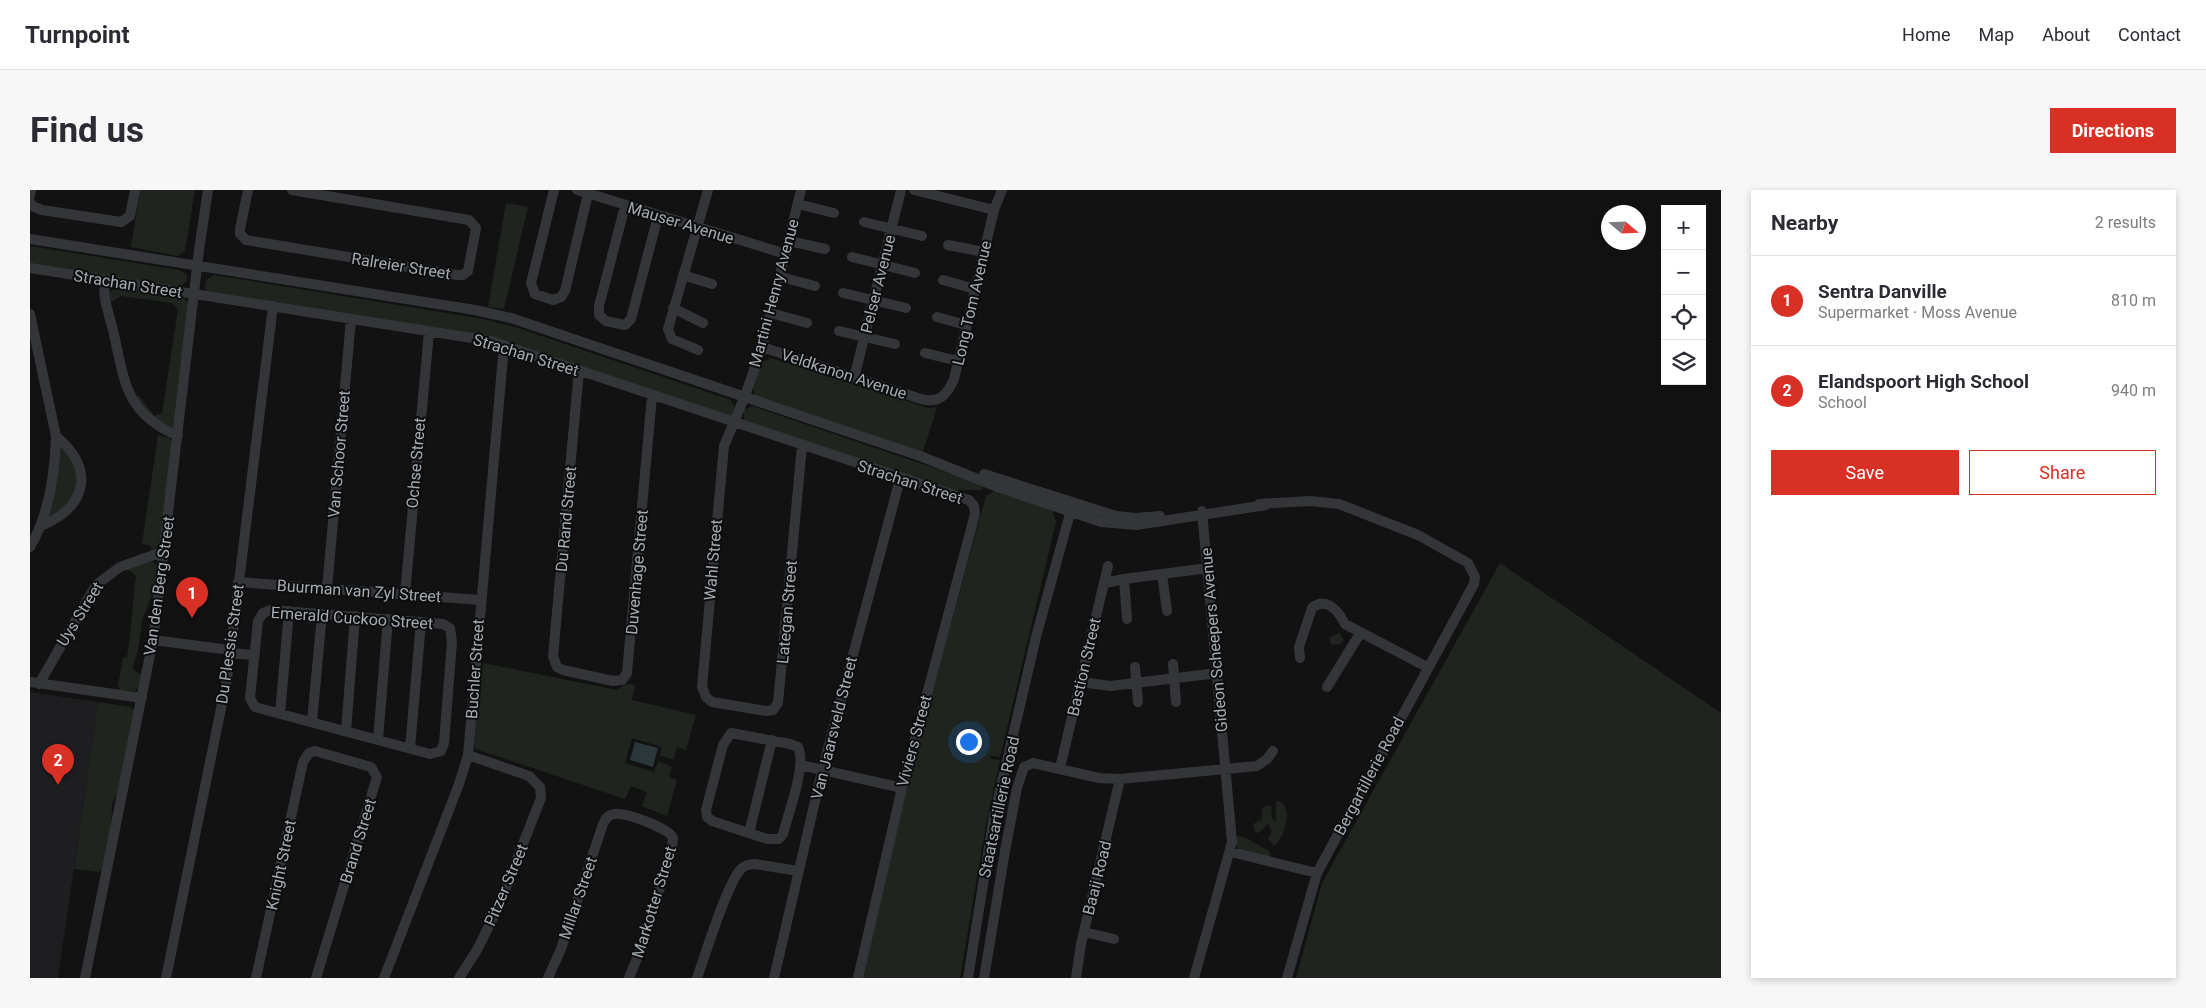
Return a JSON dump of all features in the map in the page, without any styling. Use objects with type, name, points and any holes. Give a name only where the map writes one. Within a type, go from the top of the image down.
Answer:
[{"type":"street","points":[[30,195],[31,190]]},
{"type":"street","points":[[31,204],[42,210],[118,222],[127,220],[131,212],[135,190]]},
{"type":"street","name":"Van den Berg Street","points":[[85,978],[154,640],[197,265],[208,190]]},
{"type":"street","name":"Ralreier Street","points":[[248,190],[240,229],[240,234],[246,240],[457,275],[463,275],[468,271],[476,228],[469,220],[326,192],[292,190]]},
{"type":"street","points":[[554,190],[531,283],[535,294],[552,300],[559,298],[564,291],[588,194]]},
{"type":"street","name":"Mauser Avenue","points":[[577,190],[786,254]]},
{"type":"street","points":[[698,350],[680,344],[670,336],[668,329],[708,190]]},
{"type":"street","name":"Martini Henry Avenue","points":[[734,422],[762,347],[802,190]]},
{"type":"street","name":"Pelser Avenue","points":[[854,378],[884,265],[901,190]]},
{"type":"street","points":[[914,190],[994,210]]},
{"type":"street","name":"Long Tom Avenue","points":[[926,401],[945,396],[954,379],[994,210],[1002,190]]},
{"type":"street","points":[[798,204],[834,213]]},
{"type":"street","points":[[625,206],[599,306],[599,315],[609,322],[625,325],[631,319],[658,216]]},
{"type":"street","points":[[864,222],[922,236]]},
{"type":"street","name":"Strachan Street","points":[[30,239],[495,314],[745,396],[928,459],[948,468],[1068,506],[1101,522],[1126,526],[1202,513],[1266,505],[1320,501],[1339,504],[1418,535],[1468,563],[1474,571],[1474,584]]},
{"type":"street","points":[[789,241],[825,250]]},
{"type":"street","points":[[948,245],[984,252]]},
{"type":"street","points":[[852,257],[915,273]]},
{"type":"street","name":"Strachan Street","points":[[30,268],[504,345],[900,479],[969,500],[974,506]]},
{"type":"street","points":[[683,275],[712,284]]},
{"type":"street","points":[[781,277],[815,286]]},
{"type":"street","points":[[943,280],[975,289]]},
{"type":"street","points":[[105,281],[105,299],[130,395],[151,422],[178,436]]},
{"type":"street","points":[[843,293],[906,308]]},
{"type":"street","name":"Du Plessis Street","points":[[166,978],[227,679],[273,306]]},
{"type":"street","points":[[673,308],[703,323]]},
{"type":"street","points":[[771,313],[807,323]]},
{"type":"street","points":[[30,314],[56,436],[42,526],[30,547]]},
{"type":"street","points":[[937,317],[966,325]]},
{"type":"street","name":"Van Schoor Street","points":[[327,589],[351,319]]},
{"type":"street","points":[[839,330],[895,344]]},
{"type":"street","name":"Ochse Street","points":[[404,594],[429,332]]},
{"type":"street","name":"Buchler Street","points":[[384,978],[459,784],[468,755],[480,600],[504,345]]},
{"type":"street","name":"Veldkanon Avenue","points":[[762,347],[926,401]]},
{"type":"street","points":[[925,353],[958,361]]},
{"type":"street","name":"Du Rand Street","points":[[557,667],[553,656],[580,370]]},
{"type":"street","name":"Duvenhage Street","points":[[557,667],[613,681],[622,680],[627,673],[652,396]]},
{"type":"street","name":"Wahl Street","points":[[709,700],[702,687],[722,457],[726,438],[734,422]]},
{"type":"street","points":[[42,526],[70,508],[77,498],[80,486],[81,472],[77,460],[56,436]]},
{"type":"street","name":"Lategan Street","points":[[709,700],[766,711],[773,710],[778,703],[802,446]]},
{"type":"street","name":"Van Jaarsveld Street","points":[[774,978],[822,770],[900,479]]},
{"type":"street","name":"Viviers Street","points":[[858,978],[902,788],[976,514],[974,506]]},
{"type":"street","name":"Staatsartillerie Road","points":[[968,978],[994,816],[1068,506]]},
{"type":"street","name":"Gideon Scheepers Avenue","points":[[1194,978],[1231,852],[1232,833],[1202,513]]},
{"type":"street","name":"Uys Street","points":[[34,683],[96,585],[120,567],[165,551]]},
{"type":"street","name":"Bastion Street","points":[[1060,768],[1108,566]]},
{"type":"street","points":[[1105,583],[1208,568]]},
{"type":"street","points":[[1162,574],[1167,611]]},
{"type":"street","points":[[1124,579],[1127,618]]},
{"type":"street","name":"Buurman van Zyl Street","points":[[238,582],[480,600]]},
{"type":"street","name":"Bergartillerie Road","points":[[1287,978],[1317,873],[1427,666],[1474,584]]},
{"type":"street","points":[[1300,658],[1299,647],[1312,608],[1315,605],[1339,610],[1345,624],[1427,666]]},
{"type":"street","name":"Emerald Cuckoo Street","points":[[271,610],[289,611],[443,624],[450,628],[452,634],[444,743],[441,751],[434,754],[410,748],[259,709],[251,703],[254,655],[261,615],[271,610]]},
{"type":"street","points":[[280,714],[289,611]]},
{"type":"street","points":[[312,722],[322,614]]},
{"type":"street","points":[[346,731],[355,616]]},
{"type":"street","points":[[378,739],[388,619]]},
{"type":"street","points":[[410,748],[421,622]]},
{"type":"street","points":[[1326,687],[1361,632]]},
{"type":"street","points":[[154,640],[254,655]]},
{"type":"street","points":[[1173,664],[1176,702]]},
{"type":"street","points":[[1135,667],[1138,702]]},
{"type":"street","points":[[1081,682],[1101,686],[1218,674]]},
{"type":"street","points":[[34,683],[142,698]]},
{"type":"street","points":[[737,733],[772,740],[798,747],[802,757],[781,836],[774,840],[712,821],[707,817],[706,810],[728,736],[737,733]]},
{"type":"street","points":[[749,833],[772,740]]},
{"type":"street","points":[[984,978],[1005,851],[1024,767],[1033,763],[1099,778],[1120,779],[1260,765],[1273,751]]},
{"type":"street","name":"Brand Street","points":[[309,753],[323,752],[371,766],[377,776],[316,978]]},
{"type":"street","name":"Knight Street","points":[[256,978],[303,762],[309,753]]},
{"type":"street","name":"Pitzer Street","points":[[459,978],[477,950],[497,910],[539,804],[540,787],[529,776],[468,755]]},
{"type":"street","points":[[801,765],[902,788]]},
{"type":"street","name":"Baaij Road","points":[[1076,978],[1084,932],[1120,779]]},
{"type":"street","name":"Markotter Street","points":[[607,817],[616,814],[626,815],[664,829],[673,838],[672,848],[640,951],[629,978]]},
{"type":"street","name":"Millar Street","points":[[548,978],[561,949],[607,817]]},
{"type":"street","points":[[1231,852],[1317,873]]},
{"type":"street","points":[[696,978],[732,886],[742,868],[748,864],[755,864],[798,871]]},
{"type":"street","points":[[1084,932],[1114,939]]},
{"type":"shaded area","points":[[140,190],[195,190],[185,251],[178,256],[131,247]]},
{"type":"shaded area","points":[[506,203],[528,207],[504,309],[488,307]]},
{"type":"shaded area","points":[[30,246],[179,270],[187,275],[187,281],[180,287],[30,264]]},
{"type":"shaded area","points":[[214,275],[483,319],[515,327],[731,400],[735,408],[729,417],[543,355],[208,292],[205,288],[206,280]]},
{"type":"shaded area","points":[[118,287],[183,298],[189,303],[173,428],[161,427],[150,420],[134,400],[139,395],[154,416],[162,413],[178,310],[172,303],[121,296],[110,303],[110,292]]},
{"type":"shaded area","points":[[771,358],[929,408],[937,407],[923,452],[755,396],[753,389],[761,363]]},
{"type":"shaded area","points":[[752,406],[983,486],[981,490],[948,490],[744,422],[744,410]]},
{"type":"shaded area","points":[[158,435],[169,438],[172,442],[159,545],[151,551],[151,546],[142,544]]},
{"type":"shaded area","points":[[62,446],[75,467],[77,486],[71,499],[61,509],[48,517],[59,448]]},
{"type":"shaded area","points":[[996,490],[1052,510],[1056,522],[1000,757],[989,755],[991,759],[1000,760],[986,824],[960,978],[861,978],[914,759],[986,496]]},
{"type":"shaded area","points":[[149,561],[157,566],[155,587],[142,621],[138,650],[132,669],[142,675],[139,687],[135,691],[120,690],[118,685],[123,658],[127,657],[129,647],[136,576],[128,569]]},
{"type":"shaded area","points":[[1500,563],[1721,713],[1721,978],[1296,978],[1322,883]]},
{"type":"shaded area","points":[[1339,633],[1344,640],[1341,644],[1333,645],[1330,643],[1330,637]]},
{"type":"shaded area","points":[[483,663],[617,690],[626,684],[635,685],[632,700],[696,715],[686,750],[677,747],[674,759],[659,756],[662,747],[632,738],[625,763],[654,772],[658,761],[672,767],[669,777],[677,780],[667,816],[642,806],[647,792],[631,786],[625,799],[476,749],[473,742]]},
{"type":"shaded area","points":[[30,692],[98,702],[58,978],[30,978]]},
{"type":"shaded area","points":[[98,702],[130,707],[134,710],[119,789],[112,804],[111,830],[102,870],[98,872],[74,869]]},
{"type":"shaded area","points":[[635,742],[658,748],[653,767],[630,760]]},
{"type":"shaded area","points":[[1280,801],[1284,805],[1287,817],[1284,830],[1274,846],[1268,839],[1272,831],[1268,824],[1258,833],[1255,832],[1253,824],[1262,820],[1262,809],[1268,805],[1271,807],[1272,819],[1276,822],[1276,802]]},
{"type":"shaded area","points":[[1237,836],[1244,837],[1269,851],[1271,856],[1269,858],[1238,849],[1235,842]]},
{"type":"place","name":"Sentra Danville","points":[[192,618]]},
{"type":"place","name":"Elandspoort High School","points":[[58,785]]}]
